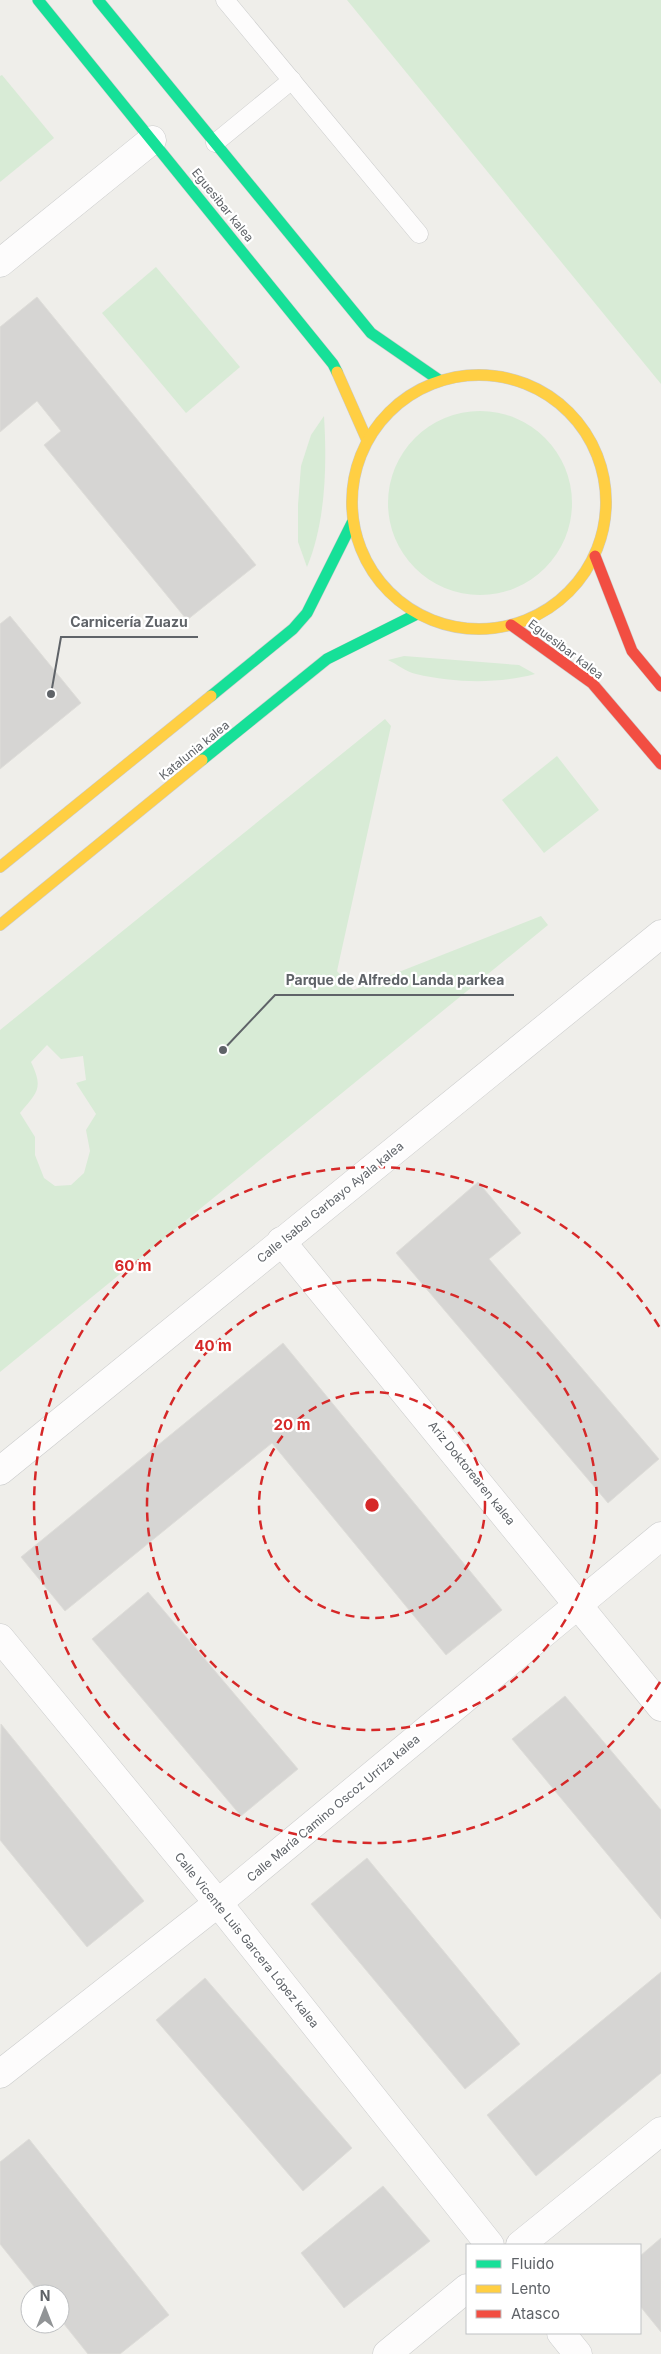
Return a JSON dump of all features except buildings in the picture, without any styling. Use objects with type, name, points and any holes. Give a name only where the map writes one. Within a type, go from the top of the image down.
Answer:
[{"type":"street","name":"Eguesibar kalea","points":[[38,0],[333,364],[367,440]]},
{"type":"street","points":[[98,0],[371,333],[440,380]]},
{"type":"street","points":[[0,263],[152,140]]},
{"type":"street","points":[[481,374],[522,382],[559,403],[588,434],[604,473],[606,515],[595,556],[574,587],[546,610],[511,625],[479,629],[447,626],[417,614],[386,590],[364,559],[352,523],[352,480],[367,440],[386,414],[410,394],[440,380],[481,374]]},
{"type":"street","points":[[0,867],[293,629],[307,613],[352,523]]},
{"type":"street","points":[[595,556],[632,650],[661,686]]},
{"type":"street","name":"Katalunia kalea","points":[[0,925],[328,659],[417,614]]},
{"type":"street","name":"Eguesibar kalea","points":[[511,625],[592,683],[661,764]]},
{"type":"street","name":"Calle Isabel Garbayo Ayala kalea","points":[[0,1471],[661,934]]},
{"type":"street","name":"Ariz Doktorearen kalea","points":[[281,1241],[661,1707]]},
{"type":"street","name":"Calle María Camino Oscoz Urriza kalea","points":[[0,2074],[218,1903],[661,1536]]},
{"type":"street","name":"Calle Vicente Luis Garcera López kalea","points":[[0,1638],[218,1903],[489,2244]]},
{"type":"street","points":[[521,2244],[661,2131]]},
{"type":"street","points":[[386,2354],[466,2289]]},
{"type":"street","points":[[562,2334],[578,2354]]},
{"type":"lane","points":[[225,0],[419,234]]},
{"type":"lane","points":[[216,143],[292,80]]},
{"type":"green space","points":[[347,0],[661,0],[661,384]]},
{"type":"green space","points":[[2,75],[54,138],[0,182],[0,76]]},
{"type":"green space","points":[[156,267],[240,367],[186,413],[102,313]]},
{"type":"green space","points":[[471,411],[489,411],[515,418],[545,438],[565,468],[572,494],[572,512],[565,538],[545,568],[523,584],[507,591],[489,595],[471,595],[453,591],[437,584],[422,574],[409,561],[399,546],[392,530],[388,512],[388,494],[392,476],[399,460],[409,445],[422,432],[437,422],[453,415]]},
{"type":"green space","points":[[324,416],[325,473],[322,512],[307,567],[298,542],[301,466],[311,435]]},
{"type":"green space","points":[[404,656],[519,665],[535,674],[491,681],[445,679],[412,673],[388,660]]},
{"type":"green space","points":[[385,719],[391,726],[337,971],[353,990],[541,916],[548,925],[0,1372],[0,1030]],"holes":[[[47,1045],[61,1059],[83,1056],[86,1080],[76,1083],[96,1114],[86,1130],[90,1151],[84,1173],[71,1185],[55,1186],[44,1178],[35,1155],[35,1137],[20,1113],[37,1090],[37,1078],[31,1062]]]},
{"type":"green space","points":[[557,756],[599,810],[544,853],[502,800]]},
{"type":"traffic: fast","points":[[38,0],[333,364],[337,372]]},
{"type":"traffic: fast","points":[[98,0],[371,333],[439,380]]},
{"type":"traffic: fast","points":[[211,696],[293,629],[307,613],[352,523]]},
{"type":"traffic: fast","points":[[202,760],[327,659],[417,614]]},
{"type":"traffic: slow","points":[[337,372],[367,440]]},
{"type":"traffic: slow","points":[[479,375],[504,378],[528,385],[539,390],[569,412],[591,442],[596,453],[603,477],[606,502],[603,527],[596,551],[591,562],[569,592],[539,614],[528,619],[504,626],[479,629],[454,626],[430,619],[419,614],[389,592],[367,562],[362,551],[355,527],[352,502],[355,477],[362,453],[367,442],[389,412],[419,390],[430,385],[454,378],[479,375]]},
{"type":"traffic: slow","points":[[0,867],[211,696]]},
{"type":"traffic: slow","points":[[0,925],[202,760]]},
{"type":"traffic: jam","points":[[595,556],[632,651],[661,686]]},
{"type":"traffic: jam","points":[[511,625],[592,683],[661,764]]},
{"type":"place","name":"Carnicería Zuazu","points":[[51,694]]},
{"type":"place","name":"Parque de Alfredo Landa parkea","points":[[223,1050]]}]
